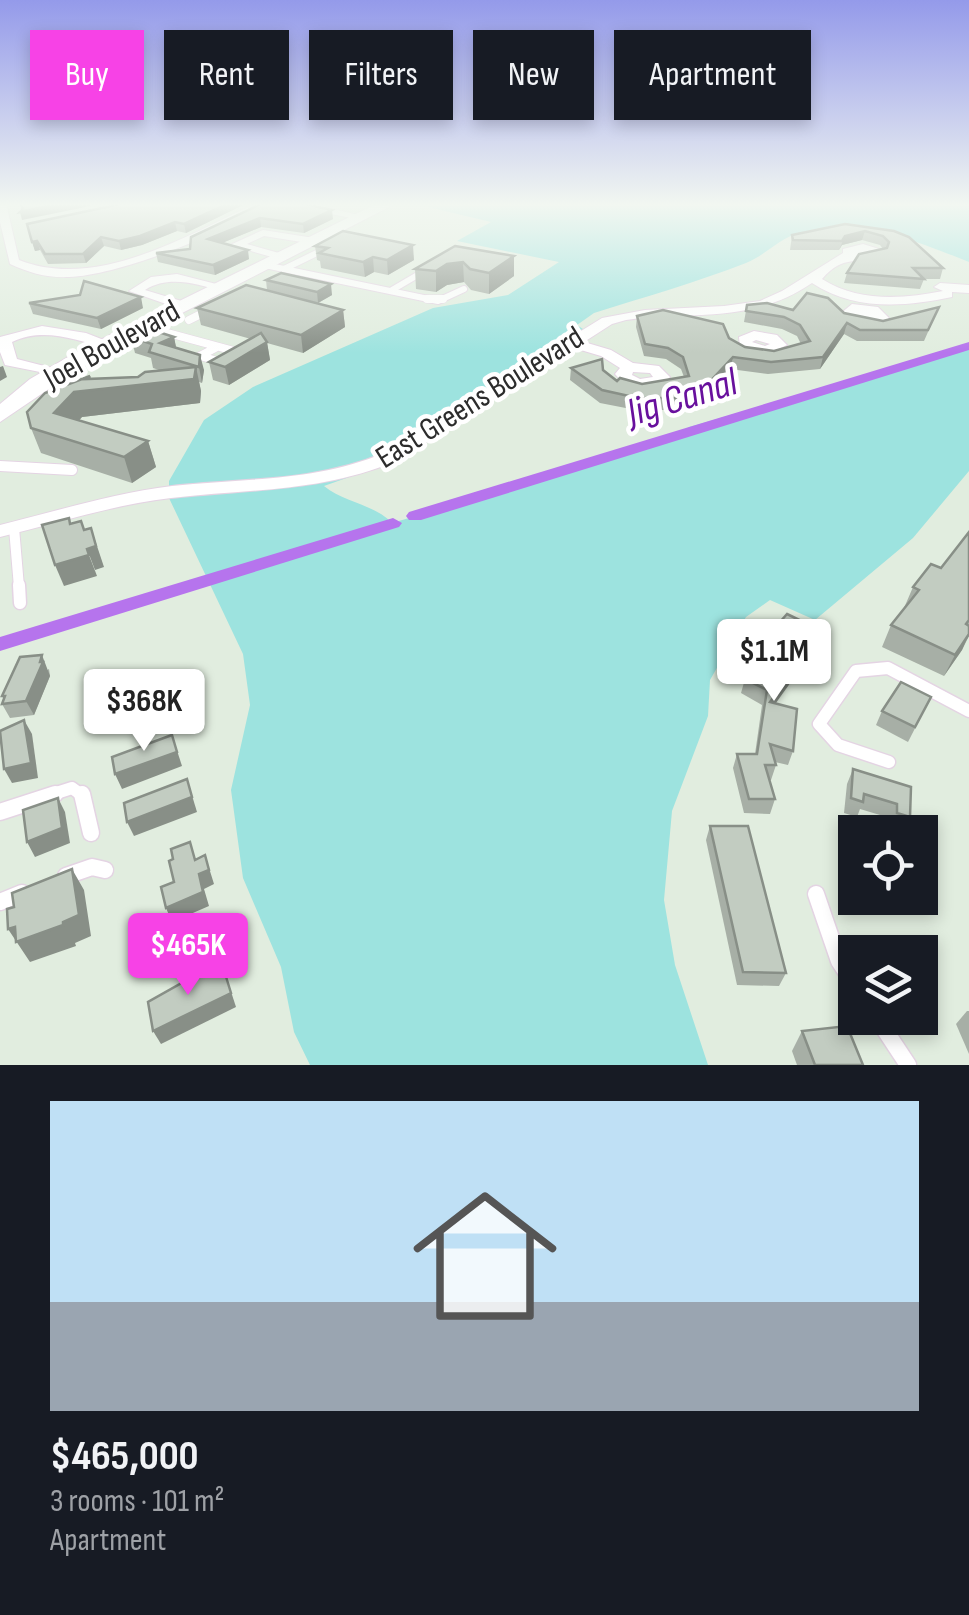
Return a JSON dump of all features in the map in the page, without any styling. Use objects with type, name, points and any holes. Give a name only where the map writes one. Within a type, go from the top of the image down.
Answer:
[{"type":"main road","name":"Joel Boulevard","points":[[0,415],[107,344],[142,326],[186,313],[301,253]]},
{"type":"street","points":[[12,253],[18,266],[39,272],[81,272],[147,253]]},
{"type":"street","points":[[253,253],[277,264]]},
{"type":"street","name":"East Greens Boulevard","points":[[784,297],[851,254]]},
{"type":"street","points":[[817,274],[816,280],[822,285],[856,300]]},
{"type":"street","points":[[186,313],[134,291],[153,280],[174,276],[224,294]]},
{"type":"street","points":[[969,289],[940,287],[947,294],[969,297]]},
{"type":"street","name":"East Greens Boulevard","points":[[7,535],[173,492],[288,486],[356,472],[390,457],[570,342],[618,318],[718,310],[784,297],[901,300],[947,294]]},
{"type":"street","points":[[718,310],[733,327],[749,336]]},
{"type":"street","points":[[46,383],[10,362],[4,340],[54,328],[107,344]]},
{"type":"street","points":[[570,342],[606,353],[630,367]]},
{"type":"lane","points":[[277,264],[438,300],[464,290]]},
{"type":"lane","points":[[391,291],[421,273]]},
{"type":"lane","points":[[142,326],[216,346]]},
{"type":"lane","points":[[0,466],[72,470]]},
{"type":"lane","points":[[7,535],[20,603]]},
{"type":"lane","points":[[889,762],[830,741],[822,733],[819,724],[856,670],[888,668],[969,711]]},
{"type":"lane","points":[[0,812],[72,788],[82,794],[91,834]]},
{"type":"lane","points":[[55,881],[92,866],[105,870]]},
{"type":"lane","points":[[0,902],[37,888]]},
{"type":"lane","points":[[816,894],[838,958]]},
{"type":"lane","points":[[888,1035],[908,1065]]},
{"type":"shaded area","points":[[514,253],[765,253],[690,283],[594,313],[577,325],[586,331],[380,466],[324,486],[392,523],[665,443],[689,427],[969,347],[969,471],[913,538],[815,620],[770,600],[746,617],[710,680],[708,716],[672,811],[664,900],[675,965],[708,1065],[310,1065],[294,1032],[281,967],[243,878],[231,790],[250,705],[243,654],[169,498],[169,481],[204,420],[253,387],[433,308],[508,295],[559,262]]},
{"type":"shaded area","points":[[944,253],[969,253],[969,262]]},
{"type":"building","points":[[159,253],[242,253],[213,265]]},
{"type":"building","points":[[319,253],[400,253],[387,260],[373,257],[363,262]]},
{"type":"building","points":[[443,253],[514,256],[489,273],[470,269],[463,262],[447,264],[436,271],[415,269]]},
{"type":"building","points":[[926,253],[943,268],[913,268],[924,279],[847,273],[859,254]]},
{"type":"building","points":[[281,273],[331,284],[317,292],[266,280]]},
{"type":"building","points":[[84,281],[141,297],[97,318],[29,303],[80,295]]},
{"type":"building","points":[[246,285],[343,310],[301,335],[197,308]]},
{"type":"building","points":[[807,293],[828,298],[844,313],[883,321],[939,307],[928,330],[860,330],[847,323],[823,357],[771,362],[733,357],[700,392],[680,394],[680,398],[638,398],[602,390],[571,368],[602,359],[603,370],[617,381],[620,378],[642,384],[689,376],[683,357],[668,348],[645,344],[637,316],[663,310],[723,324],[729,338],[745,347],[774,351],[810,341],[800,325],[784,317],[746,311],[747,305],[767,303],[793,310]]},
{"type":"building","points":[[149,329],[174,337],[160,343],[200,355],[199,367],[149,352],[152,344],[131,337]]},
{"type":"building","points":[[261,333],[267,342],[225,367],[209,362]]},
{"type":"building","points":[[196,367],[194,379],[74,392],[54,413],[148,441],[124,457],[31,428],[27,412],[45,393],[90,376],[86,379],[138,377],[145,372]]},
{"type":"building","points":[[69,518],[70,524],[81,521],[84,530],[91,528],[96,546],[87,549],[89,555],[55,565],[42,525]]},
{"type":"building","points":[[969,532],[969,634],[955,655],[891,625],[919,590],[913,587],[931,564],[941,568]]},
{"type":"building","points":[[787,614],[816,628],[791,661],[798,665],[770,702],[797,709],[793,751],[770,744],[776,765],[765,765],[775,799],[749,799],[737,754],[757,754],[767,690],[745,679],[773,643],[765,639]]},
{"type":"building","points":[[42,655],[43,662],[26,701],[2,704],[20,657]]},
{"type":"building","points":[[901,682],[931,697],[915,727],[882,711]]},
{"type":"building","points":[[24,720],[31,763],[4,769],[0,731]]},
{"type":"building","points":[[172,735],[177,752],[115,774],[112,757]]},
{"type":"building","points":[[853,769],[911,787],[910,815],[897,813],[897,804],[864,794],[863,802],[851,798]]},
{"type":"building","points":[[187,779],[192,797],[127,822],[124,803]]},
{"type":"building","points":[[58,798],[62,828],[27,842],[23,810]]},
{"type":"building","points":[[710,826],[748,826],[786,973],[743,972]]},
{"type":"building","points":[[190,842],[195,860],[205,855],[209,870],[199,874],[203,892],[166,908],[161,887],[174,882],[169,861],[173,859],[171,849]]},
{"type":"building","points":[[72,869],[79,915],[16,942],[15,927],[8,929],[7,909],[14,907],[12,893]]},
{"type":"building","points":[[223,967],[231,993],[153,1031],[148,1002],[203,971],[204,976]]},
{"type":"building","points":[[838,1027],[838,1035],[851,1035],[863,1065],[815,1065],[802,1031]]},
{"type":"waterway","name":"Jig Canal","points":[[415,516],[969,346]]},
{"type":"waterway","name":"Jig Canal","points":[[0,644],[393,523]]}]
